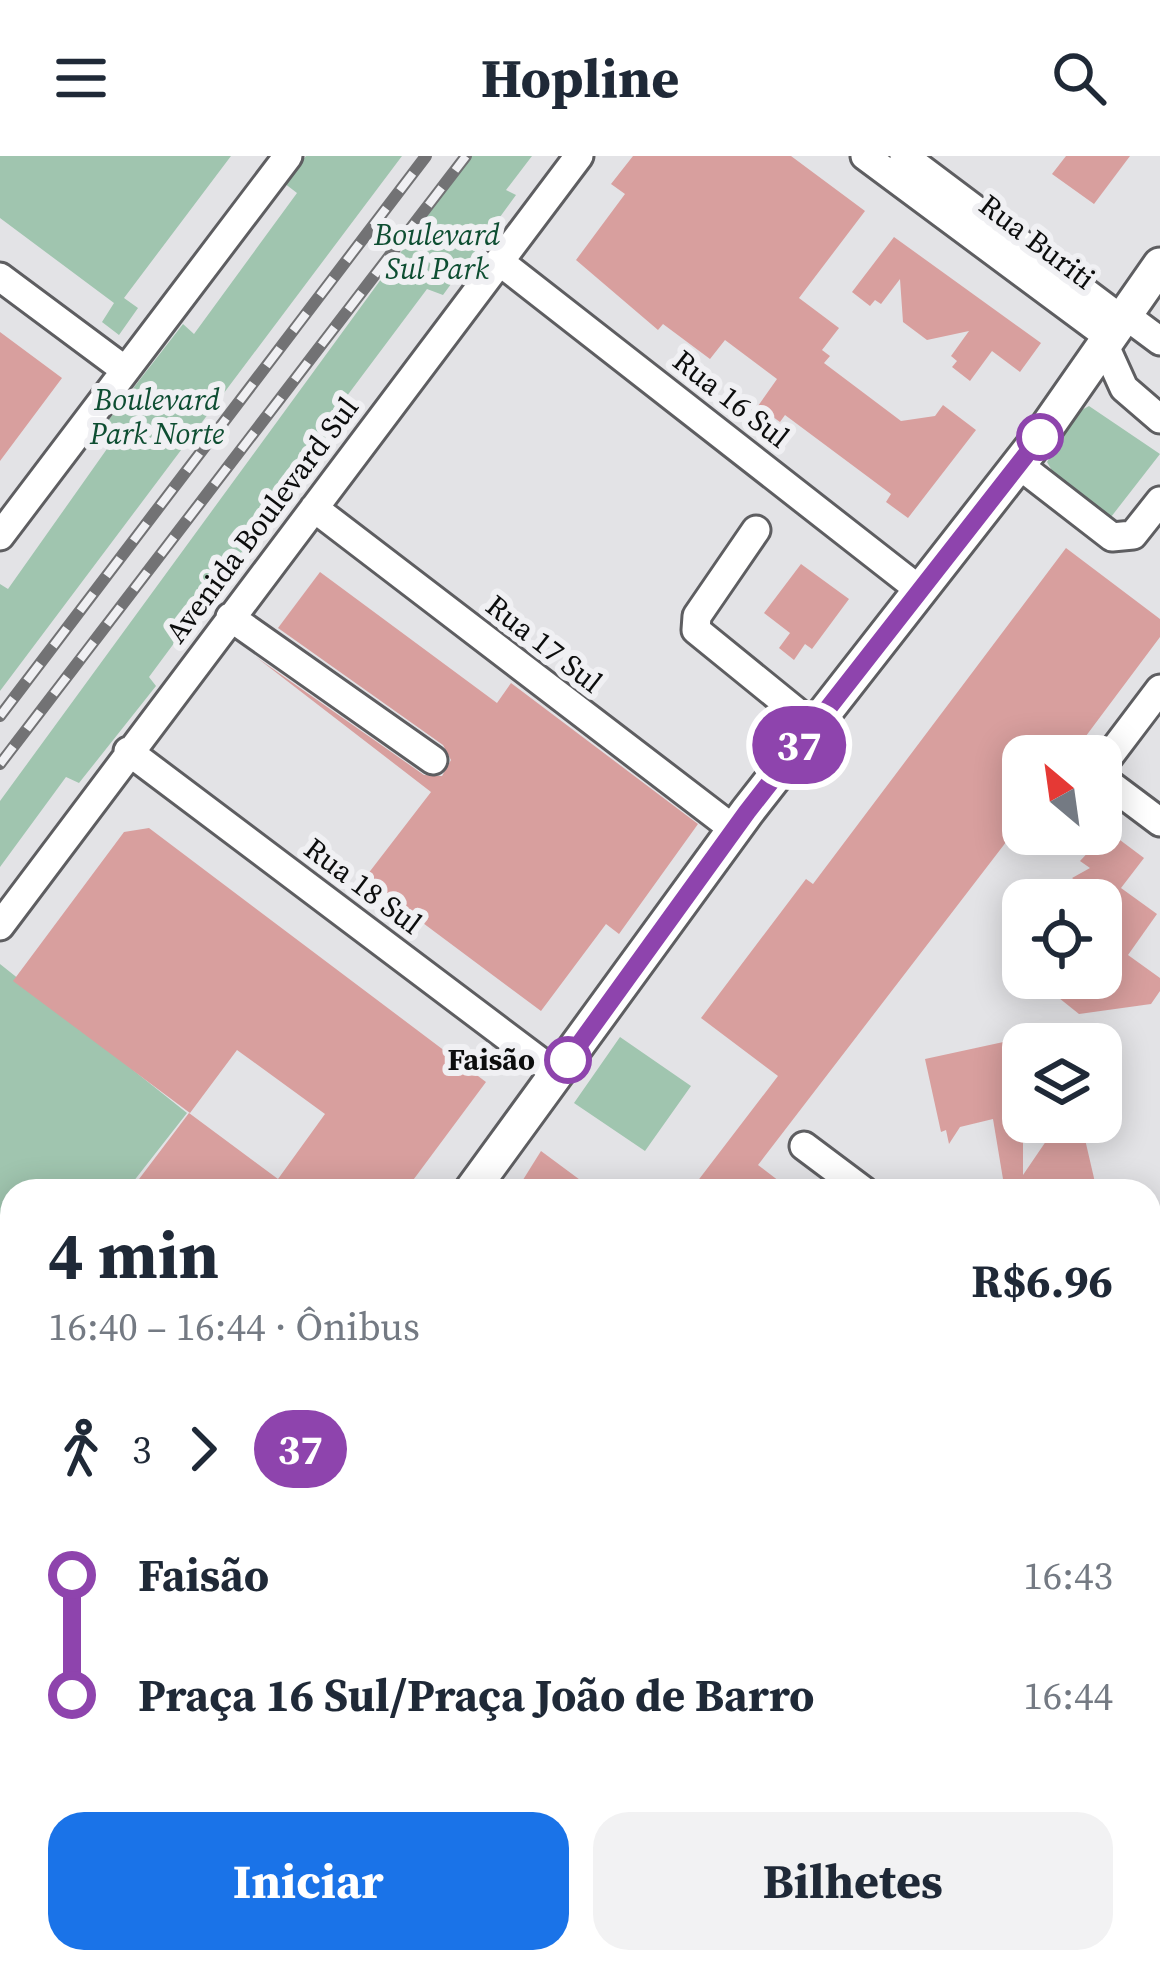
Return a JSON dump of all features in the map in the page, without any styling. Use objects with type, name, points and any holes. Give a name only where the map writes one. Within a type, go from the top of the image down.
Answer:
[{"type":"main road","points":[[481,1179],[814,726],[1019,465],[1160,265]]},
{"type":"street","points":[[0,536],[288,156]]},
{"type":"street","name":"Avenida Boulevard Sul","points":[[0,926],[579,156]]},
{"type":"street","name":"Rua Buriti","points":[[866,156],[1116,330]]},
{"type":"street","name":"Rua Buriti","points":[[904,156],[1116,330]]},
{"type":"street","name":"Rua 16 Sul","points":[[499,261],[921,591]]},
{"type":"street","points":[[0,277],[125,370]]},
{"type":"street","points":[[1160,341],[1116,330],[1124,388],[1160,418]]},
{"type":"street","points":[[1019,465],[1112,538],[1133,535],[1160,501]]},
{"type":"street","name":"Rua 17 Sul","points":[[314,508],[736,830]]},
{"type":"street","points":[[756,530],[698,616],[696,630],[814,726]]},
{"type":"street","points":[[230,617],[433,760]]},
{"type":"street","points":[[1160,689],[1101,767],[1108,783],[1160,822]]},
{"type":"street","name":"Rua 18 Sul","points":[[128,751],[558,1075]]},
{"type":"street","points":[[804,1146],[848,1179]]},
{"type":"green space","points":[[0,156],[231,156],[124,298],[138,308],[119,335],[102,322],[114,303],[0,218]]},
{"type":"green space","name":"Boulevard Park Norte","points":[[306,156],[402,156],[0,691],[0,584],[8,589],[109,446],[96,436],[183,324],[194,334],[297,193],[284,183]]},
{"type":"green space","name":"Boulevard Sul Park","points":[[471,156],[532,156],[506,190],[516,195],[443,295],[427,289],[320,432],[332,444],[256,548],[246,546],[149,677],[156,686],[79,783],[66,777],[0,867],[0,801]]},
{"type":"green space","points":[[1089,406],[1160,454],[1111,517],[1057,479],[1047,462],[1078,412]]},
{"type":"green space","points":[[0,964],[187,1113],[135,1179],[0,1179]]},
{"type":"green space","points":[[620,1037],[691,1086],[645,1151],[574,1103]]},
{"type":"building","points":[[633,156],[791,156],[865,211],[799,298],[839,328],[822,350],[830,356],[824,363],[901,421],[935,416],[943,405],[976,430],[908,518],[886,502],[891,494],[785,415],[780,422],[758,406],[777,379],[725,340],[710,359],[663,324],[658,330],[576,260],[625,194],[611,184]]},
{"type":"building","points":[[1066,156],[1130,156],[1094,204],[1052,174]]},
{"type":"building","points":[[894,237],[1041,343],[1020,372],[992,351],[970,381],[952,367],[957,361],[951,356],[969,331],[927,340],[903,322],[900,279],[881,304],[875,300],[870,306],[852,292]]},
{"type":"building","points":[[0,332],[62,378],[0,461]]},
{"type":"building","points":[[1066,548],[1160,619],[1160,637],[1087,735],[1002,735],[1002,847],[758,1165],[776,1179],[699,1179],[778,1076],[701,1018],[806,879],[813,884]]},
{"type":"building","points":[[801,564],[849,599],[812,649],[805,644],[794,660],[779,648],[790,633],[764,613]]},
{"type":"building","points":[[320,572],[497,703],[511,683],[698,824],[619,934],[606,924],[541,1011],[364,879],[431,792],[256,657],[424,775],[442,776],[451,760],[443,745],[278,628]]},
{"type":"building","points":[[149,828],[486,1082],[414,1179],[278,1179],[325,1114],[237,1050],[190,1113],[13,981],[124,832]]},
{"type":"building","points":[[1122,842],[1144,858],[1122,887],[1122,879],[1073,879],[1090,868],[1080,861],[1086,855],[1122,855]]},
{"type":"building","points":[[1122,889],[1157,914],[1128,955],[1160,978],[1160,991],[1151,1004],[1079,1014],[1060,999],[1122,999]]},
{"type":"building","points":[[1002,1042],[1002,1143],[1023,1143],[1023,1175],[1045,1143],[1086,1143],[1094,1179],[1003,1179],[993,1119],[960,1127],[949,1144],[946,1130],[941,1132],[925,1059]]},
{"type":"building","points":[[189,1113],[278,1179],[139,1179]]},
{"type":"building","points":[[541,1151],[579,1179],[524,1179]]},
{"type":"railway","points":[[0,716],[426,156]]},
{"type":"railway","points":[[0,764],[466,156]]},
{"type":"bus line","name":"37","points":[[568,1060],[747,812],[1040,437]]},
{"type":"place","name":"Faisão","points":[[568,1060]]}]
